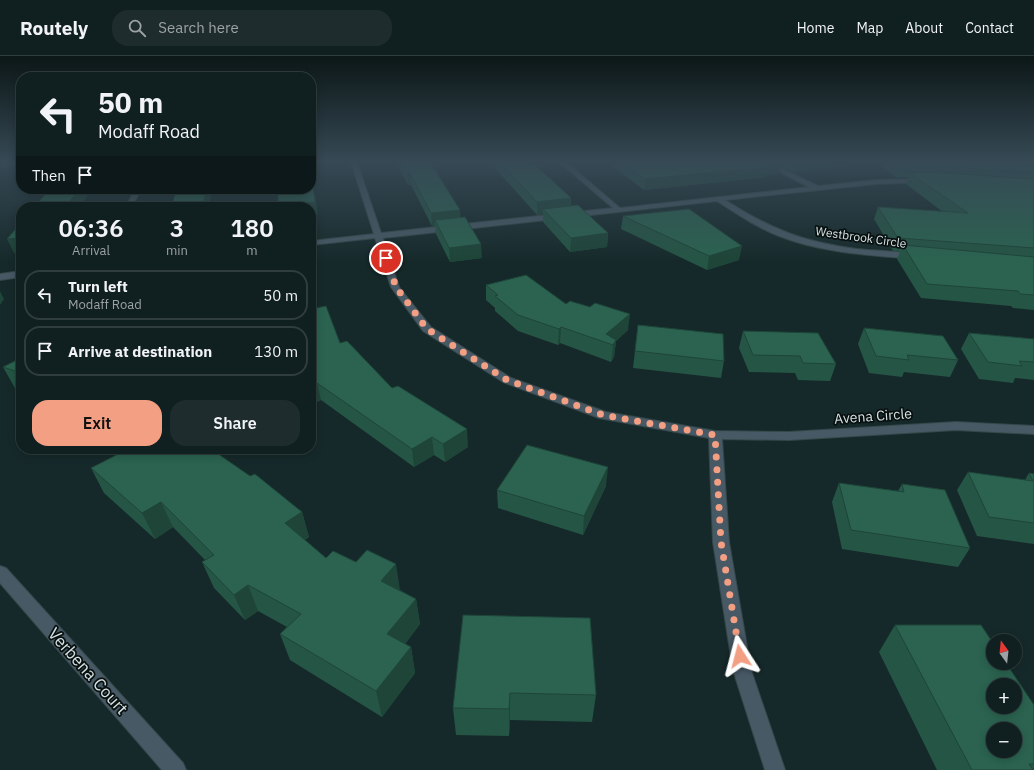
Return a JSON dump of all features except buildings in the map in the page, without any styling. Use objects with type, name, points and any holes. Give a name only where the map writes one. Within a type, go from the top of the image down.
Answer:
[{"type":"street","name":"Avena Circle","points":[[365,195],[396,287],[427,329],[507,380],[603,415],[715,435],[797,436],[956,426],[1034,430]]},
{"type":"street","points":[[602,195],[619,210]]},
{"type":"street","points":[[316,242],[751,195]]},
{"type":"street","name":"Westbrook Circle","points":[[718,199],[761,226],[796,239],[842,250],[922,257]]},
{"type":"street","points":[[0,276],[16,274]]},
{"type":"street","points":[[715,435],[721,542],[742,670],[775,770]]},
{"type":"street","name":"Verbena Court","points":[[0,572],[176,770]]},
{"type":"route","points":[[386,258],[396,287],[427,329],[507,380],[603,415],[715,435],[721,542],[740,656]]}]
